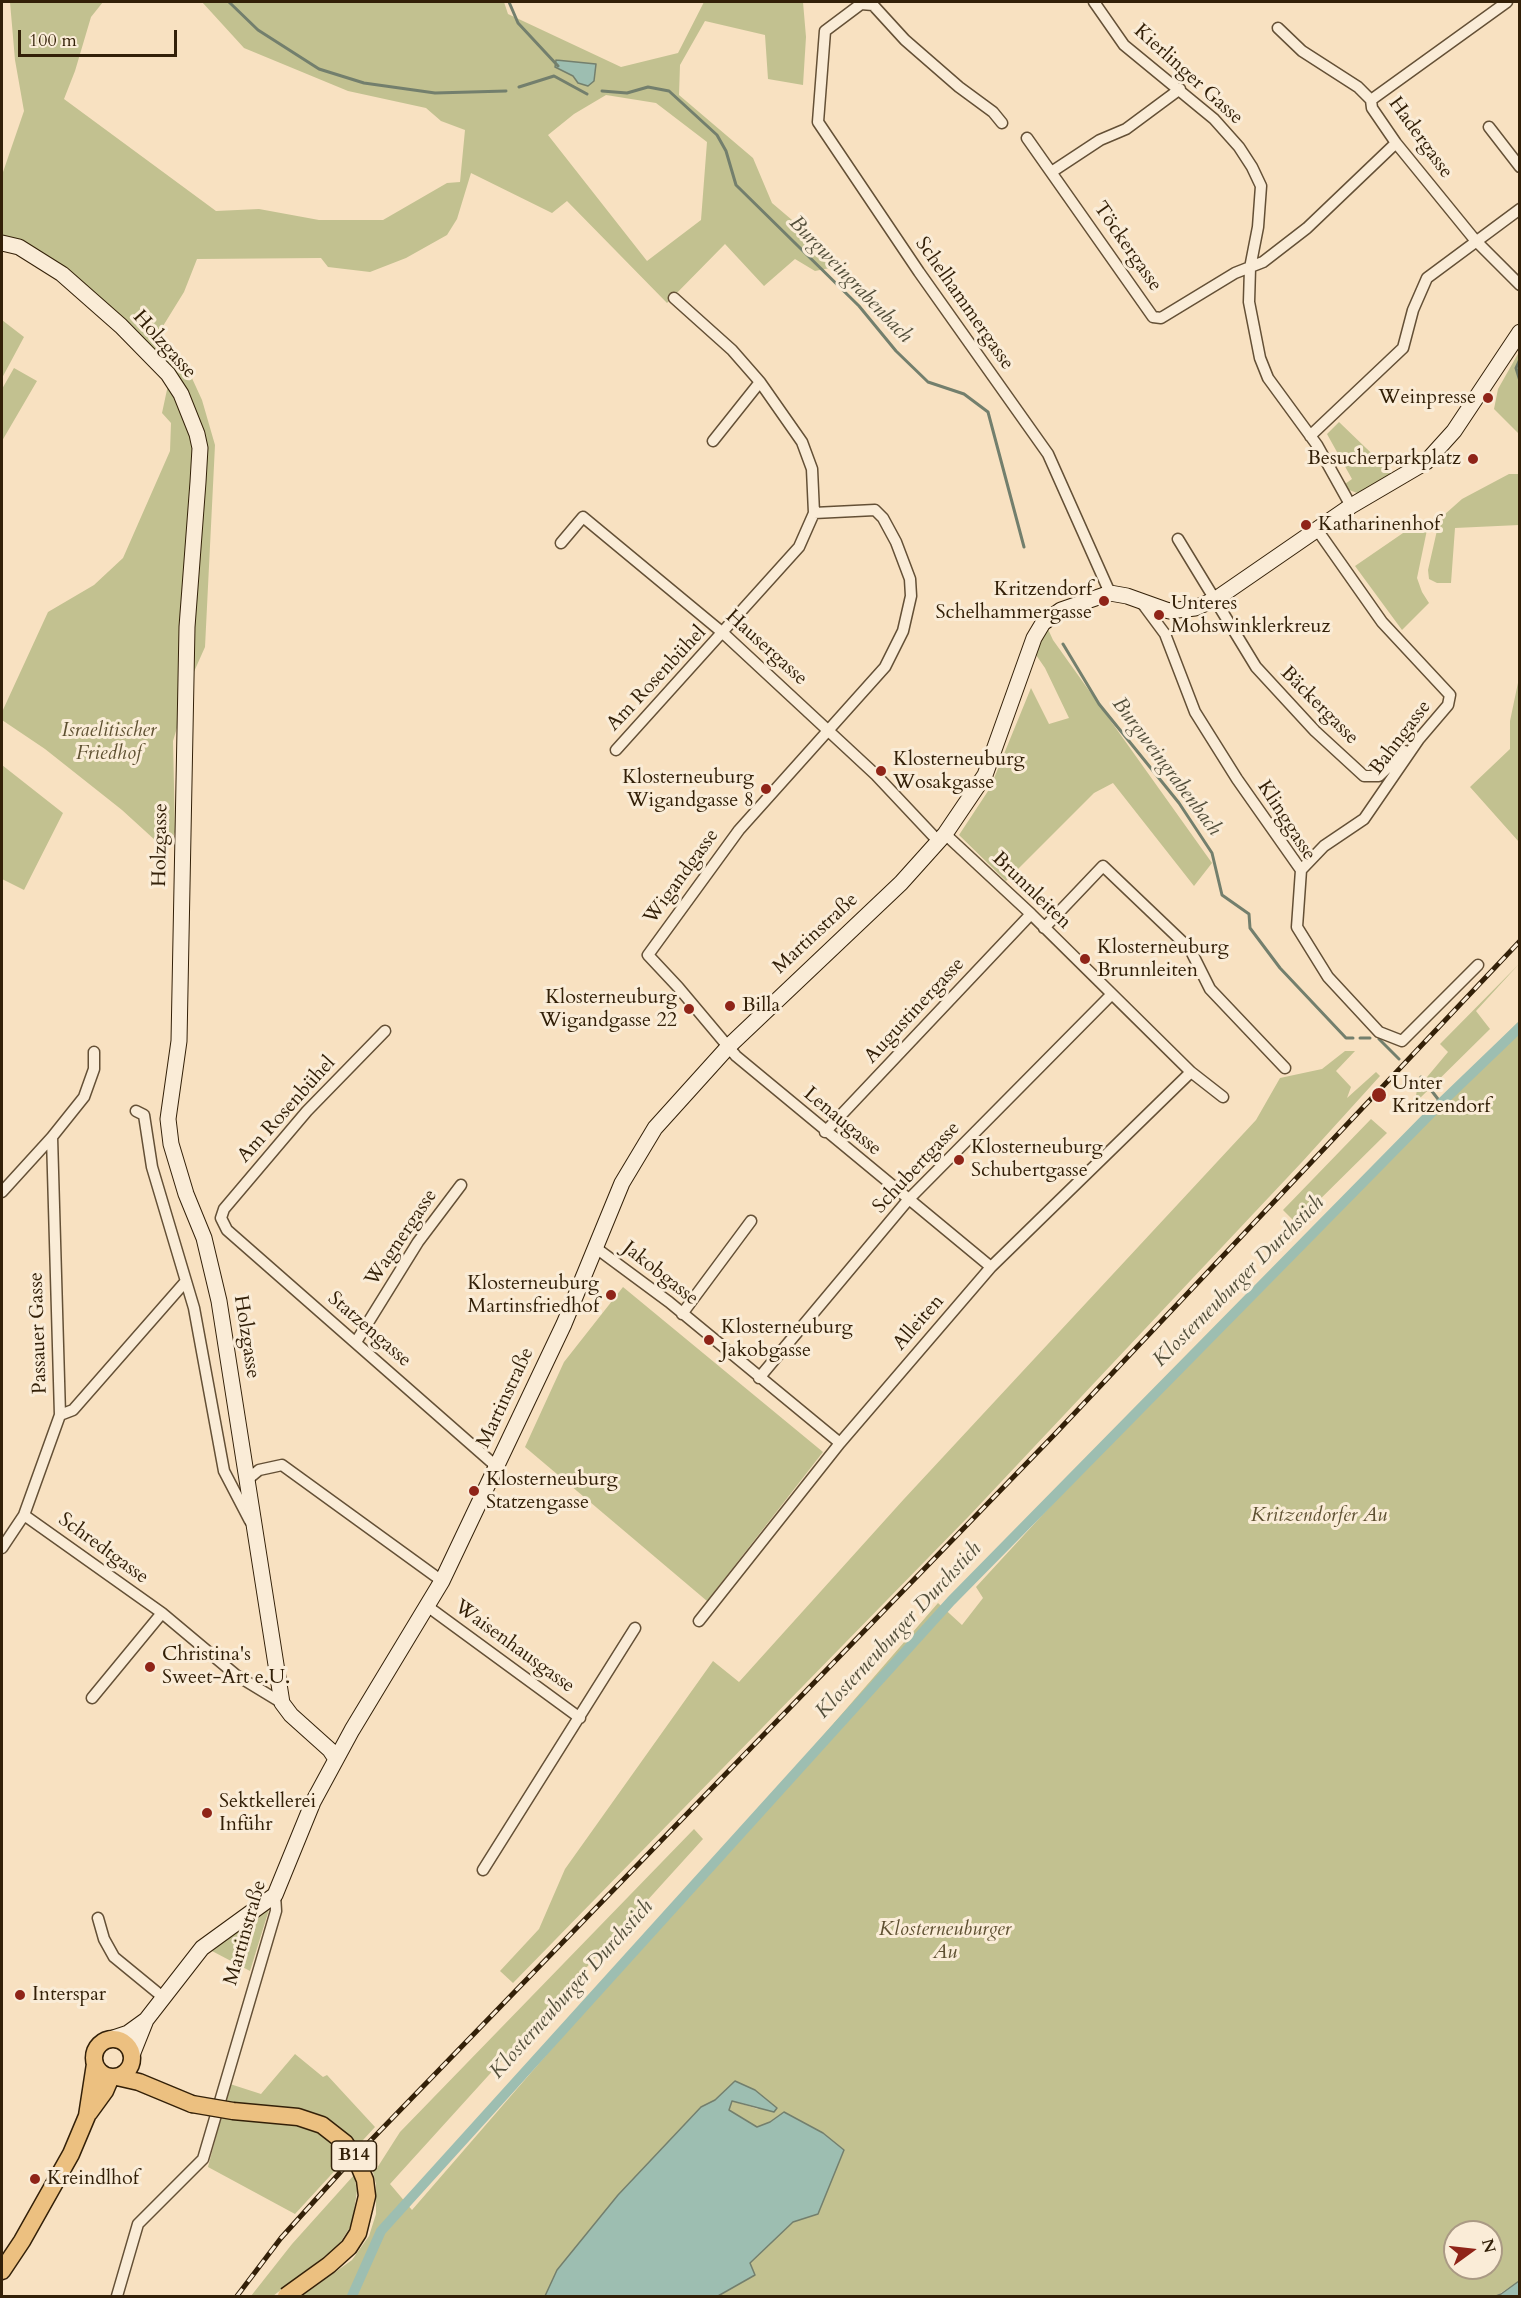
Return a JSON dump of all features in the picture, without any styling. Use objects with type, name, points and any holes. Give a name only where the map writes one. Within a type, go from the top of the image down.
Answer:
[{"type":"main road","name":"Holzgasse","points":[[2,243],[25,250],[62,274],[121,326],[168,374],[181,394],[197,434],[200,448],[187,627],[179,1041],[168,1119],[174,1155],[186,1194],[204,1238],[219,1301],[282,1702]]},
{"type":"main road","points":[[1110,593],[1127,596],[1169,611],[1196,608],[1216,599],[1352,506],[1426,462],[1454,431],[1520,332]]},
{"type":"main road","name":"Martinstraße","points":[[275,1895],[313,1802],[336,1759],[442,1581],[497,1467],[596,1248],[622,1183],[655,1128],[729,1046],[901,883],[942,838],[986,775],[1034,638],[1043,623],[1060,610],[1110,593]]},
{"type":"main road","points":[[282,1702],[291,1715],[330,1750],[336,1759]]},
{"type":"main road","points":[[87,2116],[98,2047],[110,2039],[128,2033],[146,2020],[202,1948],[275,1895]]},
{"type":"main road","points":[[2,2271],[71,2154],[87,2116],[114,2077],[126,2072],[146,2020]]},
{"type":"main road","name":"B14","points":[[110,2039],[124,2043],[132,2057],[171,2094]]},
{"type":"main road","name":"B14","points":[[95,2064],[102,2073],[171,2094],[192,2104],[298,2118],[322,2126],[345,2144],[357,2161],[367,2196],[358,2233],[349,2247],[329,2265],[286,2296]]},
{"type":"street","name":"Kierlinger Gasse","points":[[1094,2],[1124,45],[1214,119],[1239,147],[1261,186],[1258,227],[1250,268],[1249,302],[1260,358],[1268,378],[1310,436],[1352,506]]},
{"type":"street","points":[[1371,100],[1501,3]]},
{"type":"street","name":"Schelhammergasse","points":[[1002,123],[993,112],[959,87],[905,40],[873,5],[861,4],[825,31],[818,122],[919,272],[1048,454],[1110,593]]},
{"type":"street","name":"Hadergasse","points":[[1278,28],[1302,51],[1358,87],[1371,100],[1372,108],[1396,142],[1475,240],[1520,285]]},
{"type":"street","points":[[1053,171],[1100,140],[1126,129],[1180,89]]},
{"type":"street","points":[[1489,127],[1520,167]]},
{"type":"street","name":"Töckergasse","points":[[1027,138],[1053,171],[1154,317],[1168,316],[1234,273],[1250,268]]},
{"type":"street","points":[[1250,268],[1263,262],[1307,228],[1396,142]]},
{"type":"street","points":[[1310,436],[1403,348],[1413,310],[1427,278],[1475,240],[1520,209]]},
{"type":"street","points":[[674,298],[732,350],[760,382],[802,442],[812,469],[814,513],[875,510],[896,542],[910,579],[908,613],[896,648],[885,667],[828,730]]},
{"type":"street","points":[[713,441],[760,382]]},
{"type":"street","name":"Am Rosenbühel","points":[[616,750],[799,547],[814,513]]},
{"type":"street","name":"Hausergasse","points":[[561,543],[583,517],[723,633],[942,838]]},
{"type":"street","name":"Bahngasse","points":[[1301,870],[1324,846],[1364,819],[1419,739],[1448,705],[1450,695],[1382,622],[1318,531]]},
{"type":"street","name":"Bäckergasse","points":[[1178,539],[1256,667],[1315,731],[1364,776],[1379,776],[1419,739]]},
{"type":"street","name":"Klinggasse","points":[[1142,603],[1165,634],[1196,712],[1237,779],[1301,870],[1297,927],[1328,977],[1379,1032],[1401,1041],[1478,965]]},
{"type":"street","name":"Wigandgasse","points":[[729,1046],[648,955],[739,830],[828,730]]},
{"type":"street","name":"Brunnleiten","points":[[942,838],[1031,914],[1191,1072],[1223,1097]]},
{"type":"street","points":[[1044,928],[1103,866],[1190,949],[1210,989],[1285,1068]]},
{"type":"street","name":"Augustinergasse","points":[[825,1132],[1031,914]]},
{"type":"street","name":"Schubertgasse","points":[[759,1378],[908,1200],[1112,994]]},
{"type":"street","name":"Am Rosenbühel","points":[[221,1218],[224,1209],[307,1111],[385,1031]]},
{"type":"street","name":"Lenaugasse","points":[[729,1046],[736,1056],[825,1132],[991,1267]]},
{"type":"street","points":[[2,1192],[52,1137],[84,1097],[94,1069],[94,1052]]},
{"type":"street","name":"Alleiten","points":[[699,1621],[840,1443],[991,1267],[1191,1072]]},
{"type":"street","name":"Holzgasse","points":[[136,1111],[144,1115],[152,1167],[194,1308],[224,1471],[254,1529]]},
{"type":"street","name":"Passauer Gasse","points":[[52,1137],[60,1414],[73,1410],[186,1281]]},
{"type":"street","name":"Wagnergasse","points":[[356,1342],[418,1242],[460,1185]]},
{"type":"street","name":"Statzengasse","points":[[221,1218],[227,1230],[497,1467]]},
{"type":"street","points":[[682,1314],[751,1221]]},
{"type":"street","name":"Jakobgasse","points":[[596,1248],[682,1314],[840,1443]]},
{"type":"street","points":[[2,1548],[24,1515],[60,1414]]},
{"type":"street","points":[[247,1480],[259,1470],[282,1465],[442,1581]]},
{"type":"street","name":"Schredtgasse","points":[[24,1515],[162,1613],[236,1674],[282,1702]]},
{"type":"street","name":"Waisenhausgasse","points":[[427,1606],[580,1718]]},
{"type":"street","points":[[92,1698],[162,1613]]},
{"type":"street","name":"Waisenhausgasse","points":[[483,1870],[635,1628]]},
{"type":"street","name":"Martinstraße","points":[[117,2296],[138,2224],[202,2159],[276,1911],[275,1895]]},
{"type":"street","points":[[98,1918],[104,1939],[114,1957],[164,1998]]},
{"type":"green space","name":"Israelitischer Friedhof","points":[[10,2],[103,2],[91,17],[64,99],[216,211],[259,209],[319,220],[383,220],[447,183],[460,182],[465,130],[441,121],[426,108],[348,91],[244,48],[202,2],[504,2],[508,14],[621,67],[678,53],[704,2],[803,2],[806,37],[803,85],[768,79],[765,35],[705,21],[680,65],[679,95],[753,158],[772,203],[845,265],[815,271],[795,259],[764,286],[725,244],[667,303],[567,201],[552,213],[471,173],[457,219],[447,235],[406,258],[370,272],[328,267],[321,258],[197,259],[184,292],[155,339],[185,363],[202,400],[215,445],[205,647],[193,674],[173,741],[175,832],[167,851],[122,810],[45,749],[2,720],[2,712],[48,612],[94,585],[123,558],[170,451],[171,423],[162,413],[171,371],[66,267],[2,237],[2,175],[24,111],[15,60]],"holes":[[[596,64],[594,81],[578,83],[573,76]],[[606,95],[656,103],[707,142],[701,220],[647,261],[548,135],[574,114]]]},
{"type":"green space","points":[[2,320],[24,337],[2,378]]},
{"type":"green space","points":[[1519,352],[1519,434],[1494,409],[1498,389]]},
{"type":"green space","points":[[14,368],[37,381],[2,441],[2,389]]},
{"type":"green space","points":[[1339,422],[1393,474],[1360,494],[1349,490],[1345,484],[1352,479],[1327,434]]},
{"type":"green space","points":[[1509,474],[1519,474],[1519,525],[1455,528],[1451,583],[1437,583],[1429,579],[1428,570],[1438,526],[1444,515],[1462,499]]},
{"type":"green space","points":[[1422,520],[1428,525],[1417,578],[1429,603],[1402,630],[1355,566]]},
{"type":"green space","points":[[1047,627],[1053,640],[1212,863],[1194,886],[1113,783],[1094,793],[1006,881],[959,835],[990,788],[1031,688],[1049,724],[1069,718],[1045,668],[1036,655],[1038,642]]},
{"type":"green space","points":[[1519,678],[1520,842],[1470,787],[1510,749],[1510,721]]},
{"type":"green space","points":[[2,765],[63,813],[24,890],[2,879]]},
{"type":"green space","points":[[1519,964],[1476,1011],[1490,1029],[1415,1103],[1417,1089],[1448,1052],[1440,1044]]},
{"type":"green space","points":[[1519,1021],[1519,2281],[1496,2296],[718,2296],[755,2275],[750,2263],[793,2222],[818,2214],[844,2150],[823,2133],[784,2112],[770,2122],[757,2127],[729,2110],[732,2101],[758,2109],[735,2081],[715,2100],[701,2107],[618,2195],[546,2296],[302,2296],[352,2260],[369,2236],[376,2214],[376,2184],[370,2160],[377,2168],[400,2132],[694,1829],[703,1839],[390,2184],[412,2210],[938,1603],[962,1625],[983,1598],[976,1587],[1082,1472]]},
{"type":"green space","points":[[1345,1051],[1355,1051],[1336,1071],[1351,1087],[1347,1098],[1376,1072],[1380,1076],[970,1515],[513,1983],[500,1971],[539,1929],[565,1869],[713,1661],[739,1682],[904,1499],[1256,1120],[1280,1078],[1322,1069]]},
{"type":"green space","points":[[1371,1119],[1387,1133],[1296,1223],[1283,1210]]},
{"type":"green space","points":[[623,1287],[823,1452],[707,1601],[525,1447],[564,1362]]},
{"type":"green space","points":[[271,1903],[250,1971],[212,1951]]},
{"type":"green space","points":[[295,2054],[323,2077],[327,2075],[375,2127],[295,2214],[208,2167],[230,2084],[261,2094]]},
{"type":"green space","points":[[354,2175],[357,2191],[352,2224],[338,2246],[273,2296],[251,2296],[292,2244]]},
{"type":"shaded area","points":[[556,60],[596,64],[594,81],[588,86],[578,83],[573,76],[555,67]]},
{"type":"shaded area","points":[[735,2081],[755,2090],[777,2108],[774,2112],[732,2101],[729,2110],[757,2127],[770,2122],[784,2112],[823,2133],[844,2150],[818,2214],[793,2222],[750,2263],[755,2275],[718,2296],[545,2296],[557,2270],[618,2195],[701,2107],[715,2100]]},
{"type":"shaded area","points":[[1519,2281],[1519,2296],[1496,2296],[1501,2294]]},
{"type":"waterway","points":[[229,2],[258,30],[319,69],[364,83],[435,93],[506,91]]},
{"type":"waterway","name":"Burgweingrabenbach","points":[[509,2],[518,23],[558,66]]},
{"type":"waterway","points":[[519,87],[554,76],[587,94]]},
{"type":"waterway","name":"Burgweingrabenbach","points":[[602,91],[627,93],[648,87],[669,91],[717,135],[726,151],[736,185],[859,306],[896,351],[928,382],[964,394],[988,412],[1024,547]]},
{"type":"waterway","points":[[1520,359],[1516,368],[1520,381]]},
{"type":"waterway","name":"Burgweingrabenbach","points":[[1063,644],[1099,704],[1179,803],[1212,853],[1222,895],[1249,914],[1250,928],[1280,968],[1346,1038],[1353,1038]]},
{"type":"waterway","name":"Klosterneuburger Durchstich","points":[[352,2296],[381,2231],[951,1601],[1441,1103],[1520,1027]]},
{"type":"waterway","name":"Burgweingrabenbach","points":[[1360,1038],[1370,1038]]},
{"type":"waterway","points":[[1379,1039],[1399,1059]]},
{"type":"waterway","points":[[1421,1077],[1441,1103]]},
{"type":"railway","points":[[237,2296],[281,2238],[345,2167],[1055,1434],[1520,941]]},
{"type":"place","name":"Weinpresse","points":[[1488,398]]},
{"type":"place","name":"Besucherparkplatz","points":[[1473,459]]},
{"type":"place","name":"Katharinenhof","points":[[1306,525]]},
{"type":"place","name":"Kritzendorf Schelhammergasse","points":[[1104,601]]},
{"type":"place","name":"Unteres Mohswinklerkreuz","points":[[1159,615]]},
{"type":"place","name":"Klosterneuburg Wosakgasse","points":[[881,771]]},
{"type":"place","name":"Klosterneuburg Wigandgasse 8","points":[[766,789]]},
{"type":"place","name":"Klosterneuburg Brunnleiten","points":[[1085,959]]},
{"type":"place","name":"Billa","points":[[730,1006]]},
{"type":"place","name":"Klosterneuburg Wigandgasse 22","points":[[689,1009]]},
{"type":"place","name":"Unter Kritzendorf","points":[[1379,1095]]},
{"type":"place","name":"Klosterneuburg Schubertgasse","points":[[959,1160]]},
{"type":"place","name":"Klosterneuburg Martinsfriedhof","points":[[611,1295]]},
{"type":"place","name":"Klosterneuburg Jakobgasse","points":[[709,1340]]},
{"type":"place","name":"Klosterneuburg Statzengasse","points":[[474,1491]]},
{"type":"place","name":"Christina's Sweet-Art e.U.","points":[[150,1667]]},
{"type":"place","name":"Sektkellerei Inführ","points":[[207,1813]]},
{"type":"place","name":"Interspar","points":[[20,1995]]},
{"type":"place","name":"Kreindlhof","points":[[35,2179]]},
{"type":"park label","name":"Kritzendorfer Au","points":[[1319,1516]]},
{"type":"park label","name":"Klosterneuburger Au","points":[[945,1942]]}]
